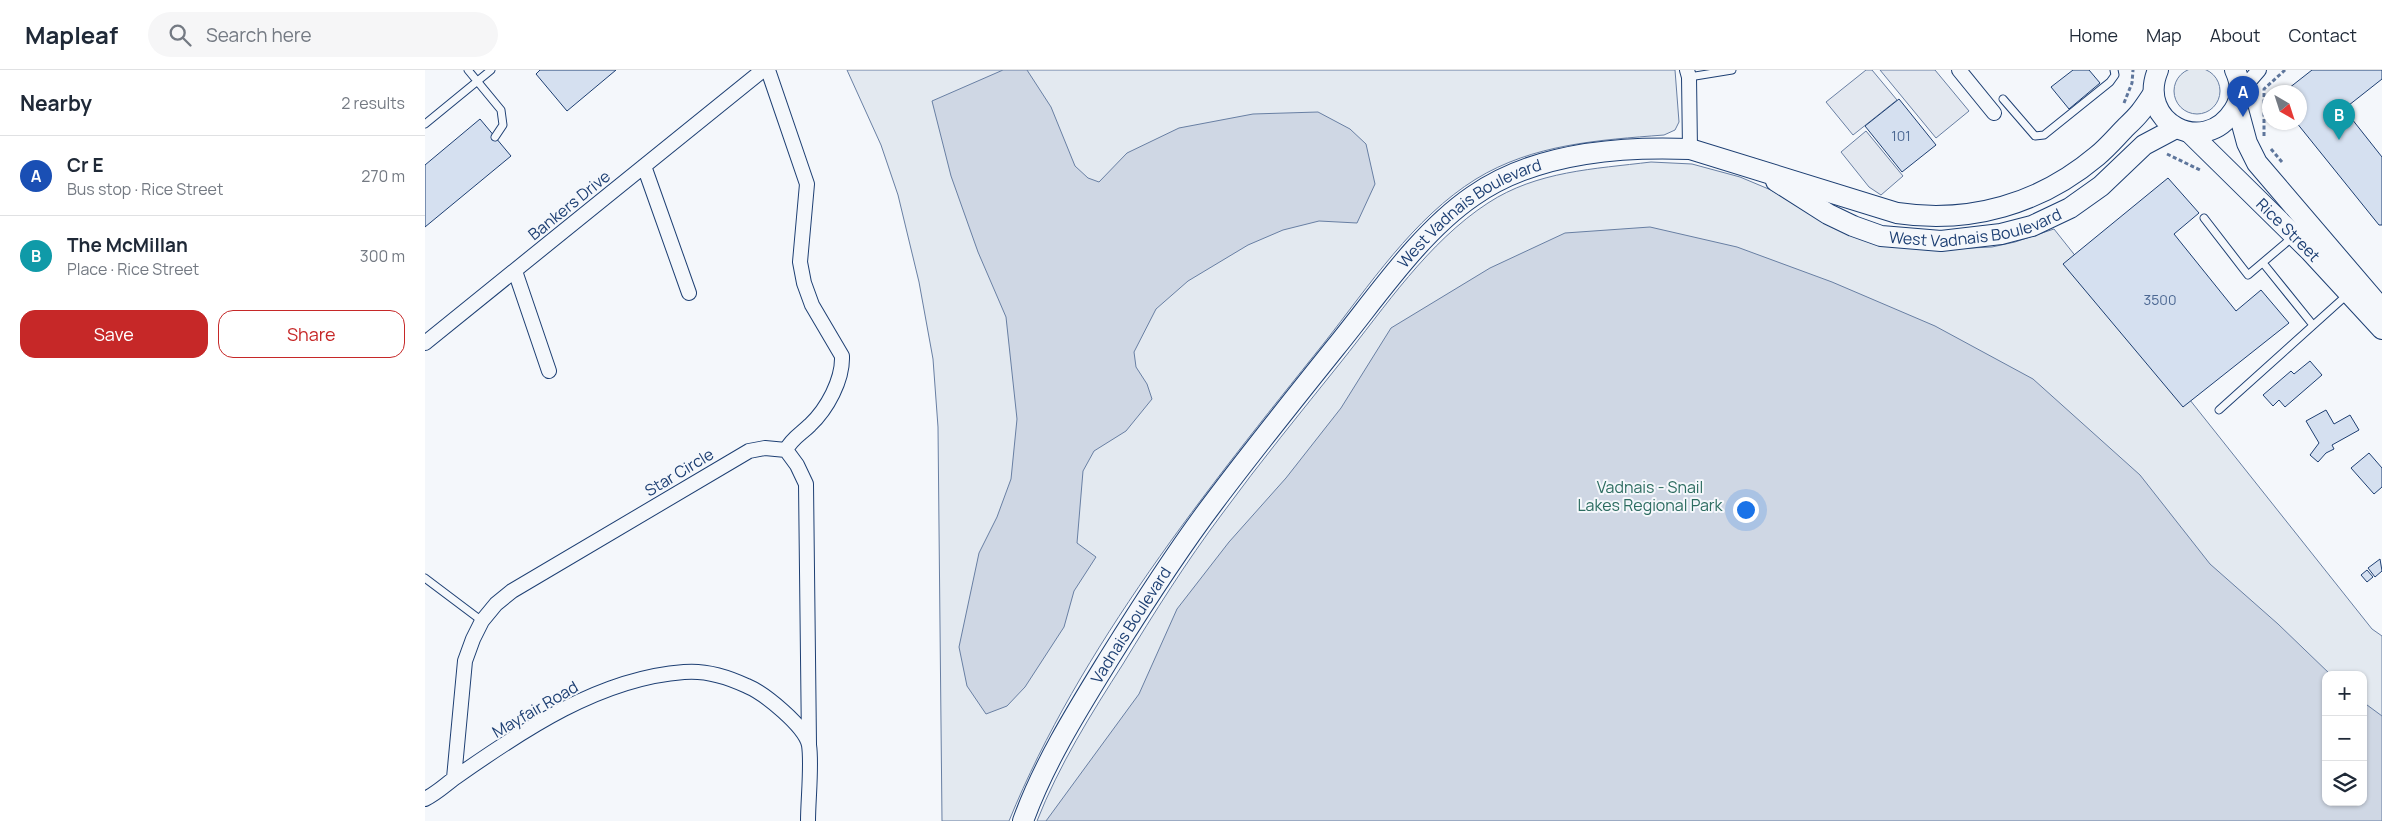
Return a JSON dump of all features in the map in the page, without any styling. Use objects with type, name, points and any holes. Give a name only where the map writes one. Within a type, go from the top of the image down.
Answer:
[{"type":"street","name":"Bankers Drive","points":[[425,343],[763,70]]},
{"type":"street","points":[[768,70],[807,184],[800,262],[804,283],[812,305],[842,356],[842,366],[831,396],[822,412],[790,442],[786,450],[797,465],[806,484],[808,821]]},
{"type":"street","points":[[1959,70],[1994,113]]},
{"type":"street","name":"Rice Street","points":[[2235,70],[2239,78],[2239,99],[2247,143],[2257,163],[2375,301],[2382,312]]},
{"type":"street","points":[[2239,99],[2259,70]]},
{"type":"street","points":[[1688,74],[1690,149]]},
{"type":"street","name":"Rice Street","points":[[2154,78],[2157,108],[2165,120],[2183,130],[2294,236],[2382,329]]},
{"type":"street","name":"West Vadnais Boulevard","points":[[1260,442],[1426,237],[1473,195],[1527,168],[1553,160],[1609,152],[1661,148],[1690,149],[1725,158],[1897,213],[1923,217],[1979,214],[2018,203],[2075,173],[2098,156],[2139,116],[2154,78]]},
{"type":"street","name":"West Vadnais Boulevard","points":[[1762,171],[1828,214],[1881,236],[1941,241],[1984,236],[2026,228],[2056,216],[2101,186],[2144,145],[2183,130],[2205,132],[2218,127],[2229,118],[2239,99]]},
{"type":"street","points":[[644,166],[689,293]]},
{"type":"street","points":[[515,271],[549,371]]},
{"type":"street","name":"Vadnais Boulevard","points":[[1023,821],[1053,755],[1092,686],[1146,600],[1213,503],[1260,442]]},
{"type":"street","name":"Star Circle","points":[[454,778],[465,661],[482,621],[496,604],[512,591],[749,451],[765,448],[786,450]]},
{"type":"street","name":"Mayfair Road","points":[[425,799],[441,790],[454,778],[545,720],[577,703],[649,678],[685,672],[708,673],[730,678],[752,688],[772,701],[790,717],[809,744]]},
{"type":"lane","points":[[468,70],[501,110],[503,125],[495,137]]},
{"type":"lane","points":[[425,124],[491,70]]},
{"type":"lane","points":[[1688,74],[1732,70]]},
{"type":"lane","points":[[2003,99],[2029,132],[2035,136],[2044,135],[2109,82],[2115,75],[2114,70]]},
{"type":"lane","points":[[2204,218],[2248,275],[2294,236]]},
{"type":"lane","points":[[2263,263],[2313,325]]},
{"type":"lane","points":[[2219,410],[2348,294]]},
{"type":"lane","points":[[425,578],[482,621]]},
{"type":"path","points":[[2123,105],[2132,83],[2133,70]]},
{"type":"path","points":[[2265,141],[2264,89],[2285,70]]},
{"type":"path","points":[[2161,156],[2170,153],[2209,174]]},
{"type":"green space","points":[[2193,68],[2201,68],[2210,72],[2216,78],[2220,91],[2216,104],[2210,110],[2201,114],[2193,114],[2184,110],[2178,104],[2174,95],[2174,87],[2178,78],[2184,72]]},
{"type":"green space","points":[[847,70],[1675,70],[1679,122],[1675,130],[1664,135],[1591,142],[1543,151],[1520,158],[1476,179],[1432,213],[1375,276],[1235,455],[1149,572],[1109,632],[1072,693],[1038,756],[1009,821],[942,821],[938,427],[933,359],[919,282],[898,195],[881,145]]},
{"type":"green space","name":"Vadnais - Snail Lakes Regional Park","points":[[1651,162],[1692,164],[1740,177],[1771,190],[1808,213],[1928,250],[1992,247],[2015,242],[2054,229],[2372,629],[2382,636],[2382,821],[1037,821],[1065,760],[1158,607],[1196,551],[1266,456],[1409,276],[1446,237],[1488,203],[1526,184],[1567,173]]},
{"type":"shaded area","points":[[1003,70],[1027,70],[1051,107],[1075,166],[1088,178],[1099,182],[1127,153],[1179,128],[1253,114],[1318,112],[1350,129],[1366,144],[1375,184],[1357,223],[1319,221],[1283,230],[1248,245],[1188,281],[1156,309],[1134,352],[1136,367],[1147,384],[1152,399],[1126,431],[1094,451],[1083,471],[1077,543],[1096,557],[1074,591],[1064,627],[1025,687],[1007,706],[986,714],[967,686],[959,647],[979,553],[997,517],[1011,479],[1017,419],[1006,317],[978,252],[951,176],[932,101]]},
{"type":"shaded area","points":[[1866,70],[1872,70],[1897,100],[1853,135],[1826,102]]},
{"type":"shaded area","points":[[1880,70],[1935,70],[1969,111],[1936,138]]},
{"type":"shaded area","points":[[1866,131],[1903,176],[1881,195],[1869,187],[1841,152]]},
{"type":"shaded area","name":"Vadnais - Snail Lakes Regional Park","points":[[1650,227],[1737,247],[1832,282],[1935,326],[2033,379],[2140,475],[2210,564],[2278,624],[2327,671],[2322,671],[2322,806],[2367,806],[2367,705],[2382,716],[2382,821],[1046,821],[1139,694],[1177,609],[1229,542],[1286,478],[1341,408],[1391,328],[1490,268],[1565,233]]},
{"type":"building","points":[[540,70],[616,70],[567,111],[536,74]]},
{"type":"building","points":[[2073,70],[2089,70],[2100,83],[2069,109],[2051,87]]},
{"type":"building","points":[[2312,70],[2382,70],[2382,79],[2344,109],[2382,157],[2382,225],[2379,225],[2302,130],[2307,130],[2307,85],[2293,85]]},
{"type":"building","points":[[1899,99],[1936,145],[1902,172],[1865,126]]},
{"type":"building","points":[[480,119],[511,156],[425,227],[425,165]]},
{"type":"building","points":[[2168,178],[2199,213],[2174,234],[2236,311],[2261,290],[2289,323],[2183,407],[2063,264]]},
{"type":"building","points":[[2310,361],[2322,375],[2285,407],[2279,400],[2273,406],[2263,395],[2291,371],[2294,374]]},
{"type":"building","points":[[2326,410],[2334,424],[2350,415],[2359,430],[2332,445],[2334,449],[2326,453],[2318,462],[2310,455],[2319,443],[2306,421]]},
{"type":"building","points":[[2369,453],[2382,468],[2382,487],[2374,494],[2351,468]]},
{"type":"building","points":[[2380,559],[2382,571],[2375,577],[2368,568]]},
{"type":"building","points":[[2367,570],[2373,577],[2367,582],[2361,575]]},
{"type":"place","name":"Cr E","points":[[2243,117]]},
{"type":"place","name":"The McMillan","points":[[2339,140]]}]
